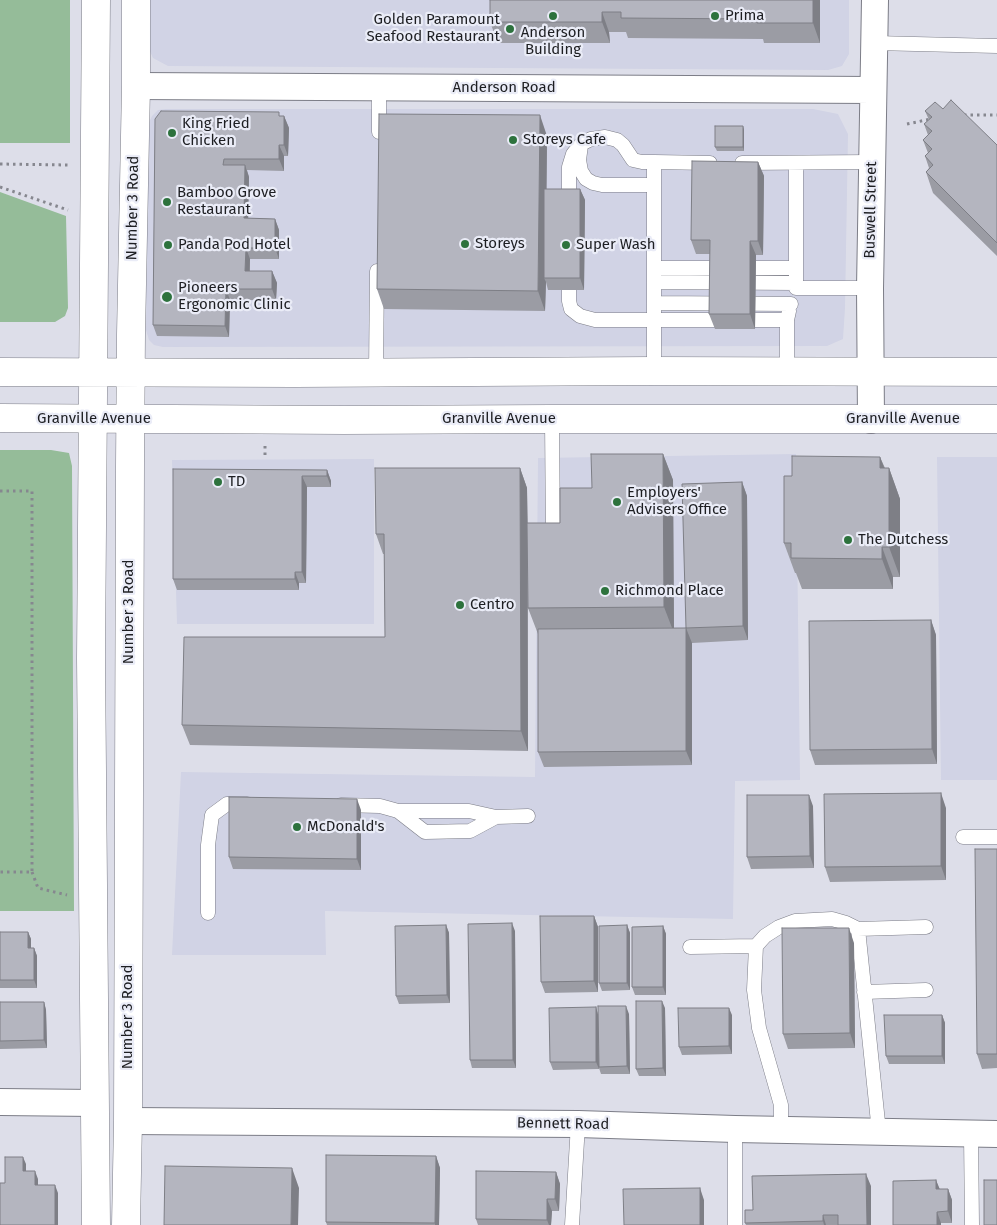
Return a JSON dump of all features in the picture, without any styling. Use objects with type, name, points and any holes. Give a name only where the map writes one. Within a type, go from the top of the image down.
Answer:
[{"type":"main road","points":[[96,0],[91,658],[96,1225]]},
{"type":"main road","name":"Number 3 Road","points":[[126,1225],[128,1121],[130,372],[136,0]]},
{"type":"main road","points":[[0,372],[997,372]]},
{"type":"main road","name":"Granville Avenue","points":[[0,418],[324,420],[997,419]]},
{"type":"main road","points":[[96,1092],[128,1121]]},
{"type":"street","name":"Buswell Street","points":[[870,420],[870,288],[875,0]]},
{"type":"street","name":"Anderson Road","points":[[136,86],[873,90]]},
{"type":"street","points":[[0,1102],[96,1092]]},
{"type":"street","name":"Bennett Road","points":[[128,1121],[578,1124],[997,1134]]},
{"type":"lane","points":[[874,43],[997,46]]},
{"type":"lane","points":[[378,148],[379,88]]},
{"type":"lane","points":[[569,200],[569,167],[573,154],[581,144],[591,139],[605,137],[617,140],[624,145],[633,160],[642,162],[872,162]]},
{"type":"lane","points":[[581,144],[579,160],[581,171],[586,179],[593,183],[602,185],[654,185]]},
{"type":"lane","points":[[654,162],[654,371]]},
{"type":"lane","points":[[787,371],[787,320],[796,286],[796,163]]},
{"type":"lane","points":[[376,372],[377,259]]},
{"type":"lane","points":[[654,268],[796,268]]},
{"type":"lane","points":[[654,282],[870,288]]},
{"type":"lane","points":[[569,290],[571,309],[580,316],[595,320],[787,320]]},
{"type":"lane","points":[[654,303],[791,304]]},
{"type":"lane","points":[[552,419],[553,549]]},
{"type":"lane","points":[[208,913],[208,845],[212,815],[227,804],[256,804]]},
{"type":"lane","points":[[332,805],[380,806],[398,811],[469,811],[496,817],[528,816]]},
{"type":"lane","points":[[398,811],[426,832],[470,831],[496,817]]},
{"type":"lane","points":[[963,838],[997,838]]},
{"type":"lane","points":[[782,1130],[781,1105],[760,1028],[754,990],[756,946],[764,936],[778,927],[795,921],[832,919],[858,929],[926,927]]},
{"type":"lane","points":[[858,929],[879,1132]]},
{"type":"lane","points":[[690,947],[756,946]]},
{"type":"lane","points":[[864,992],[926,990]]},
{"type":"lane","points":[[572,1225],[578,1124]]},
{"type":"lane","points":[[735,1129],[735,1225]]},
{"type":"lane","points":[[971,1134],[972,1225]]},
{"type":"path","points":[[958,115],[997,115]]},
{"type":"path","points":[[907,124],[931,119]]},
{"type":"path","points":[[0,164],[74,165]]},
{"type":"path","points":[[0,187],[74,212]]},
{"type":"path","points":[[265,444],[265,457]]},
{"type":"path","points":[[0,491],[32,491],[32,872],[38,888],[70,896]]},
{"type":"path","points":[[0,872],[32,872]]},
{"type":"shaded area","points":[[147,0],[849,0],[849,54],[842,66],[828,70],[168,66],[153,58],[146,43]]},
{"type":"shaded area","points":[[813,109],[838,114],[848,134],[843,339],[827,346],[163,347],[154,345],[149,340],[146,330],[148,125],[152,116],[158,110]]},
{"type":"shaded area","points":[[796,454],[800,780],[735,781],[733,919],[325,911],[326,955],[172,955],[181,772],[535,777],[538,458]]},
{"type":"shaded area","points":[[937,457],[997,457],[997,780],[941,780]]},
{"type":"shaded area","points":[[374,459],[374,624],[177,624],[172,460]]},
{"type":"green space","points":[[0,0],[70,0],[70,143],[0,143]]},
{"type":"green space","points":[[0,192],[66,216],[68,308],[65,316],[55,322],[0,322]]},
{"type":"green space","points":[[0,450],[51,450],[69,453],[72,466],[74,911],[0,911]]},
{"type":"building","points":[[490,0],[813,0],[813,23],[757,23],[757,19],[621,18],[621,12],[602,12],[602,22],[490,22]]},
{"type":"building","points":[[951,100],[997,145],[997,243],[926,172],[933,165],[925,156],[932,149],[923,140],[932,131],[924,124],[932,117],[925,111],[935,102],[943,109]]},
{"type":"building","points":[[161,111],[279,112],[279,116],[284,116],[284,145],[279,145],[279,159],[224,159],[223,165],[245,165],[244,218],[275,219],[275,248],[246,248],[245,271],[272,271],[272,289],[226,289],[225,326],[153,325],[155,119]]},
{"type":"building","name":"Storeys","points":[[379,114],[540,115],[538,291],[377,289]]},
{"type":"building","points":[[715,126],[743,126],[743,147],[715,147]]},
{"type":"building","points":[[692,161],[758,162],[758,241],[750,241],[750,314],[709,314],[710,240],[691,240]]},
{"type":"building","name":"Super Wash","points":[[544,189],[580,189],[580,278],[544,278]]},
{"type":"building","name":"Richmond Place","points":[[591,454],[663,454],[664,607],[528,608],[527,523],[560,523],[560,488],[592,488]]},
{"type":"building","name":"The Dutchess","points":[[792,456],[880,457],[880,468],[889,468],[889,547],[882,547],[882,559],[791,558],[791,543],[784,543],[784,476],[792,476]]},
{"type":"building","name":"Centro","points":[[375,468],[520,468],[521,731],[182,725],[184,637],[385,637],[384,534],[376,534]]},
{"type":"building","points":[[173,469],[327,470],[327,476],[302,476],[302,572],[295,572],[295,579],[173,579]]},
{"type":"building","points":[[742,482],[743,626],[686,628],[682,484]]},
{"type":"building","points":[[931,620],[932,749],[810,750],[809,621]]},
{"type":"building","points":[[686,628],[686,751],[538,752],[538,629]]},
{"type":"building","points":[[941,793],[941,866],[825,867],[824,794]]},
{"type":"building","points":[[747,795],[809,795],[810,856],[747,857]]},
{"type":"building","name":"McDonald's","points":[[229,797],[357,799],[357,859],[229,857]]},
{"type":"building","points":[[975,849],[997,849],[997,1054],[977,1054]]},
{"type":"building","points":[[540,916],[594,916],[594,981],[541,982]]},
{"type":"building","points":[[512,923],[513,1060],[470,1060],[468,924]]},
{"type":"building","points":[[446,925],[447,995],[396,996],[395,926]]},
{"type":"building","points":[[627,925],[627,983],[599,983],[599,926]]},
{"type":"building","points":[[663,926],[663,987],[632,987],[632,927]]},
{"type":"building","points":[[782,928],[849,928],[850,1033],[783,1034]]},
{"type":"building","points":[[0,932],[28,932],[28,948],[34,948],[34,980],[0,980]]},
{"type":"building","points":[[636,1001],[662,1001],[663,1068],[636,1069]]},
{"type":"building","points":[[0,1002],[44,1002],[44,1040],[0,1041]]},
{"type":"building","points":[[598,1006],[626,1006],[627,1066],[599,1067]]},
{"type":"building","points":[[596,1007],[596,1062],[550,1062],[549,1008]]},
{"type":"building","points":[[678,1008],[729,1008],[729,1046],[679,1047]]},
{"type":"building","points":[[884,1015],[942,1015],[942,1056],[886,1056]]},
{"type":"building","points":[[326,1155],[436,1156],[435,1223],[326,1222]]},
{"type":"building","points":[[5,1157],[23,1157],[23,1171],[35,1171],[35,1185],[55,1185],[55,1225],[0,1225],[0,1183],[5,1183]]},
{"type":"building","points":[[165,1166],[292,1168],[291,1225],[164,1225]]},
{"type":"building","points":[[476,1171],[556,1172],[555,1199],[547,1199],[547,1220],[476,1219]]},
{"type":"building","points":[[866,1174],[867,1225],[838,1225],[838,1215],[823,1215],[823,1221],[745,1223],[745,1210],[753,1210],[752,1176]]},
{"type":"building","points":[[936,1180],[936,1189],[948,1189],[948,1211],[937,1212],[937,1225],[893,1225],[893,1181]]},
{"type":"building","points":[[984,1180],[997,1180],[997,1225],[984,1225]]},
{"type":"building","points":[[700,1188],[700,1225],[624,1225],[623,1189]]},
{"type":"place","name":"Anderson Building","points":[[553,16]]},
{"type":"place","name":"Prima","points":[[715,16]]},
{"type":"place","name":"Golden Paramount Seafood Restaurant","points":[[510,29]]},
{"type":"place","name":"King Fried Chicken","points":[[172,133]]},
{"type":"place","name":"Storeys Cafe","points":[[513,140]]},
{"type":"place","name":"Bamboo Grove Restaurant","points":[[167,202]]},
{"type":"place","name":"Storeys","points":[[465,244]]},
{"type":"place","name":"Panda Pod Hotel","points":[[168,245]]},
{"type":"place","name":"Super Wash","points":[[566,245]]},
{"type":"place","name":"Pioneers Ergonomic Clinic","points":[[167,297]]},
{"type":"place","name":"TD","points":[[218,482]]},
{"type":"place","name":"Employers' Advisers Office","points":[[617,502]]},
{"type":"place","name":"The Dutchess","points":[[848,540]]},
{"type":"place","name":"Richmond Place","points":[[605,591]]},
{"type":"place","name":"Centro","points":[[460,605]]},
{"type":"place","name":"McDonald's","points":[[297,827]]}]
